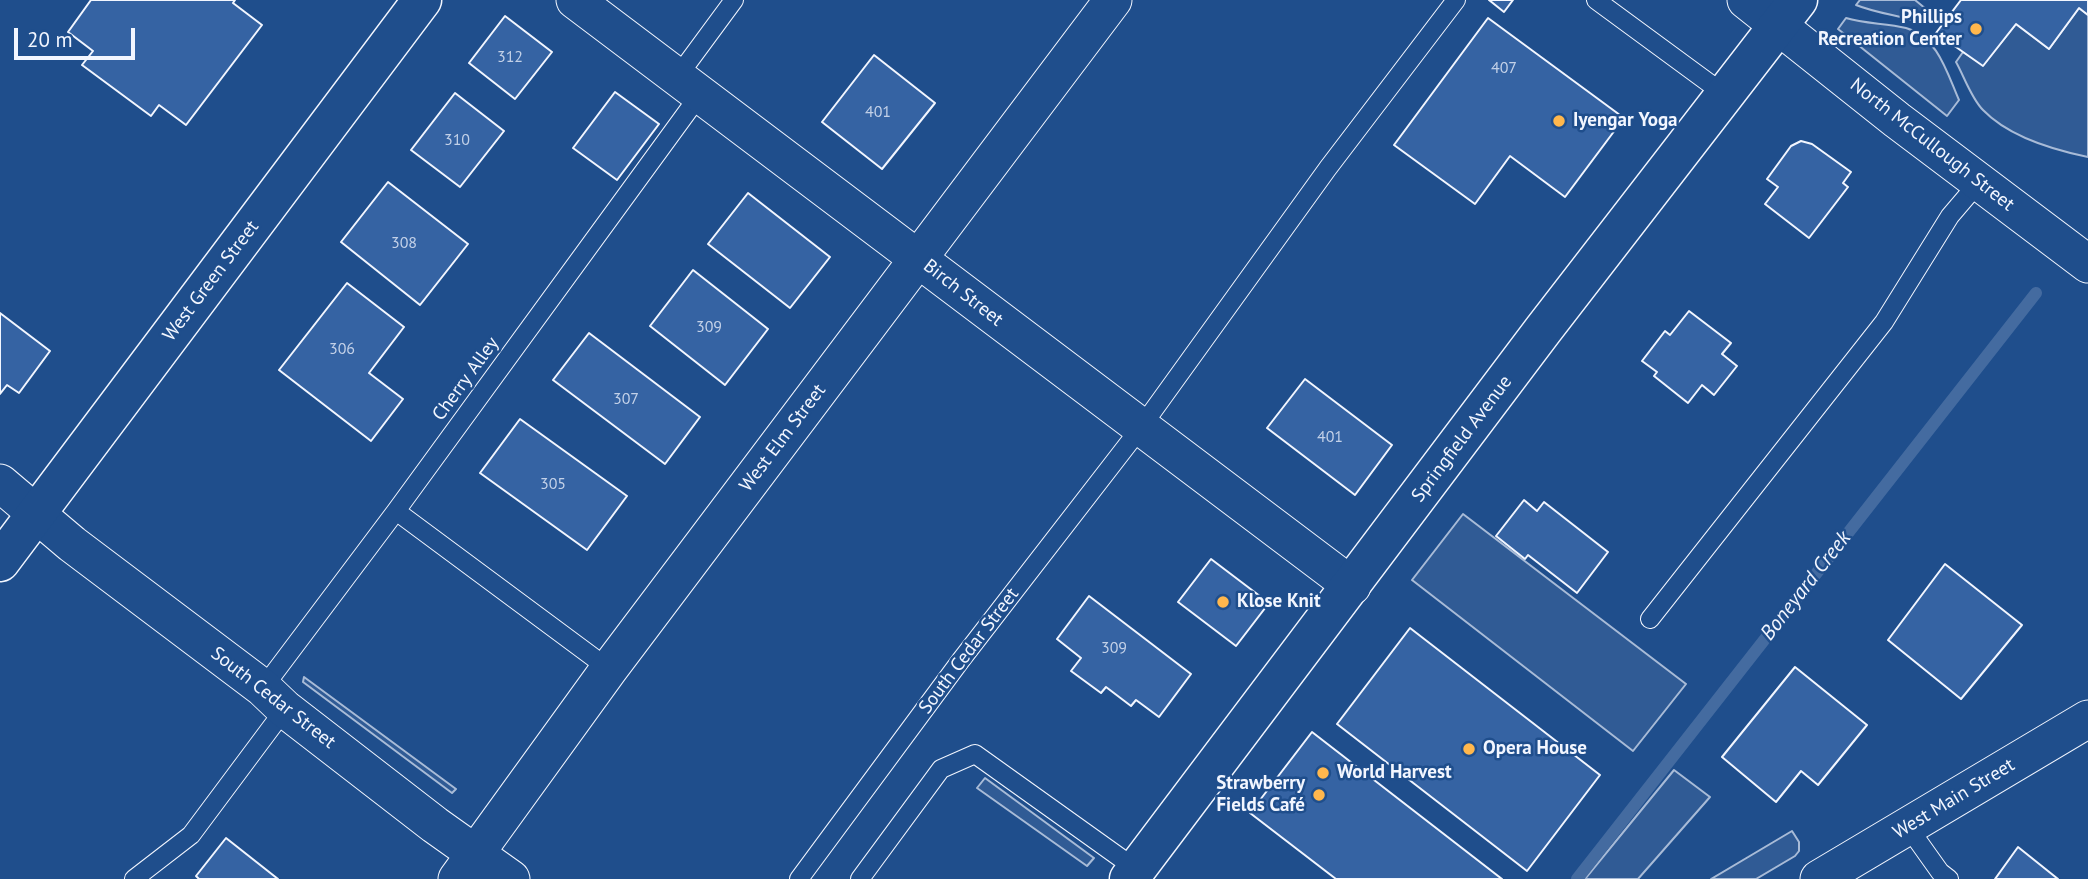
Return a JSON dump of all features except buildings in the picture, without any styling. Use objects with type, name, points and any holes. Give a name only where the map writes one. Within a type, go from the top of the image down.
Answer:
[{"type":"street","name":"West Green Street","points":[[0,562],[422,0]]},
{"type":"street","name":"Birch Street","points":[[575,0],[1352,586]]},
{"type":"street","name":"West Elm Street","points":[[466,866],[609,669],[1113,0]]},
{"type":"street","name":"North McCullough Street","points":[[1745,0],[1788,13],[1979,181],[2088,264]]},
{"type":"street","name":"Springfield Avenue","points":[[1132,874],[1543,330],[1788,13]]},
{"type":"street","name":"South Cedar Street","points":[[0,483],[72,544],[274,698],[466,866],[511,879]]},
{"type":"street","name":"West Main Street","points":[[1819,879],[2088,719]]},
{"type":"lane","name":"Cherry Alley","points":[[134,879],[191,835],[274,698],[396,511],[689,84],[734,0]]},
{"type":"lane","name":"South Cedar Street","points":[[799,879],[961,660],[1142,426],[1292,216],[1457,0]]},
{"type":"lane","points":[[1596,0],[1724,94]]},
{"type":"lane","points":[[1650,619],[1884,322],[1950,216],[1979,181]]},
{"type":"lane","points":[[396,511],[609,669]]},
{"type":"lane","points":[[860,879],[941,769],[975,754],[1132,874]]},
{"type":"lane","points":[[1908,827],[1940,872],[1949,879]]},
{"type":"shaded area","points":[[1860,0],[1915,0],[1926,9],[1916,21],[1856,5]]},
{"type":"shaded area","points":[[2079,8],[2088,15],[2088,157],[2032,141],[1993,119],[1975,99],[1956,62],[1963,52],[1983,65],[2016,24],[2049,49]]},
{"type":"shaded area","points":[[1846,18],[1906,28],[1926,39],[1940,57],[1959,100],[1947,116],[1838,29]]},
{"type":"shaded area","points":[[1463,514],[1686,684],[1633,751],[1412,580]]},
{"type":"shaded area","points":[[304,677],[456,789],[452,793],[303,682]]},
{"type":"shaded area","points":[[1674,770],[1710,797],[1638,879],[1585,879]]},
{"type":"shaded area","points":[[985,778],[1094,858],[1087,866],[977,788]]},
{"type":"shaded area","points":[[1792,831],[1799,842],[1799,851],[1795,856],[1756,879],[1711,879]]},
{"type":"waterway","name":"Boneyard Creek","points":[[1577,879],[2036,293]]},
{"type":"place","name":"Phillips Recreation Center","points":[[1976,29]]},
{"type":"place","name":"Iyengar Yoga","points":[[1559,121]]},
{"type":"place","name":"Klose Knit","points":[[1223,602]]},
{"type":"place","name":"Opera House","points":[[1469,749]]},
{"type":"place","name":"World Harvest","points":[[1323,773]]},
{"type":"place","name":"Strawberry Fields Café","points":[[1319,795]]}]
